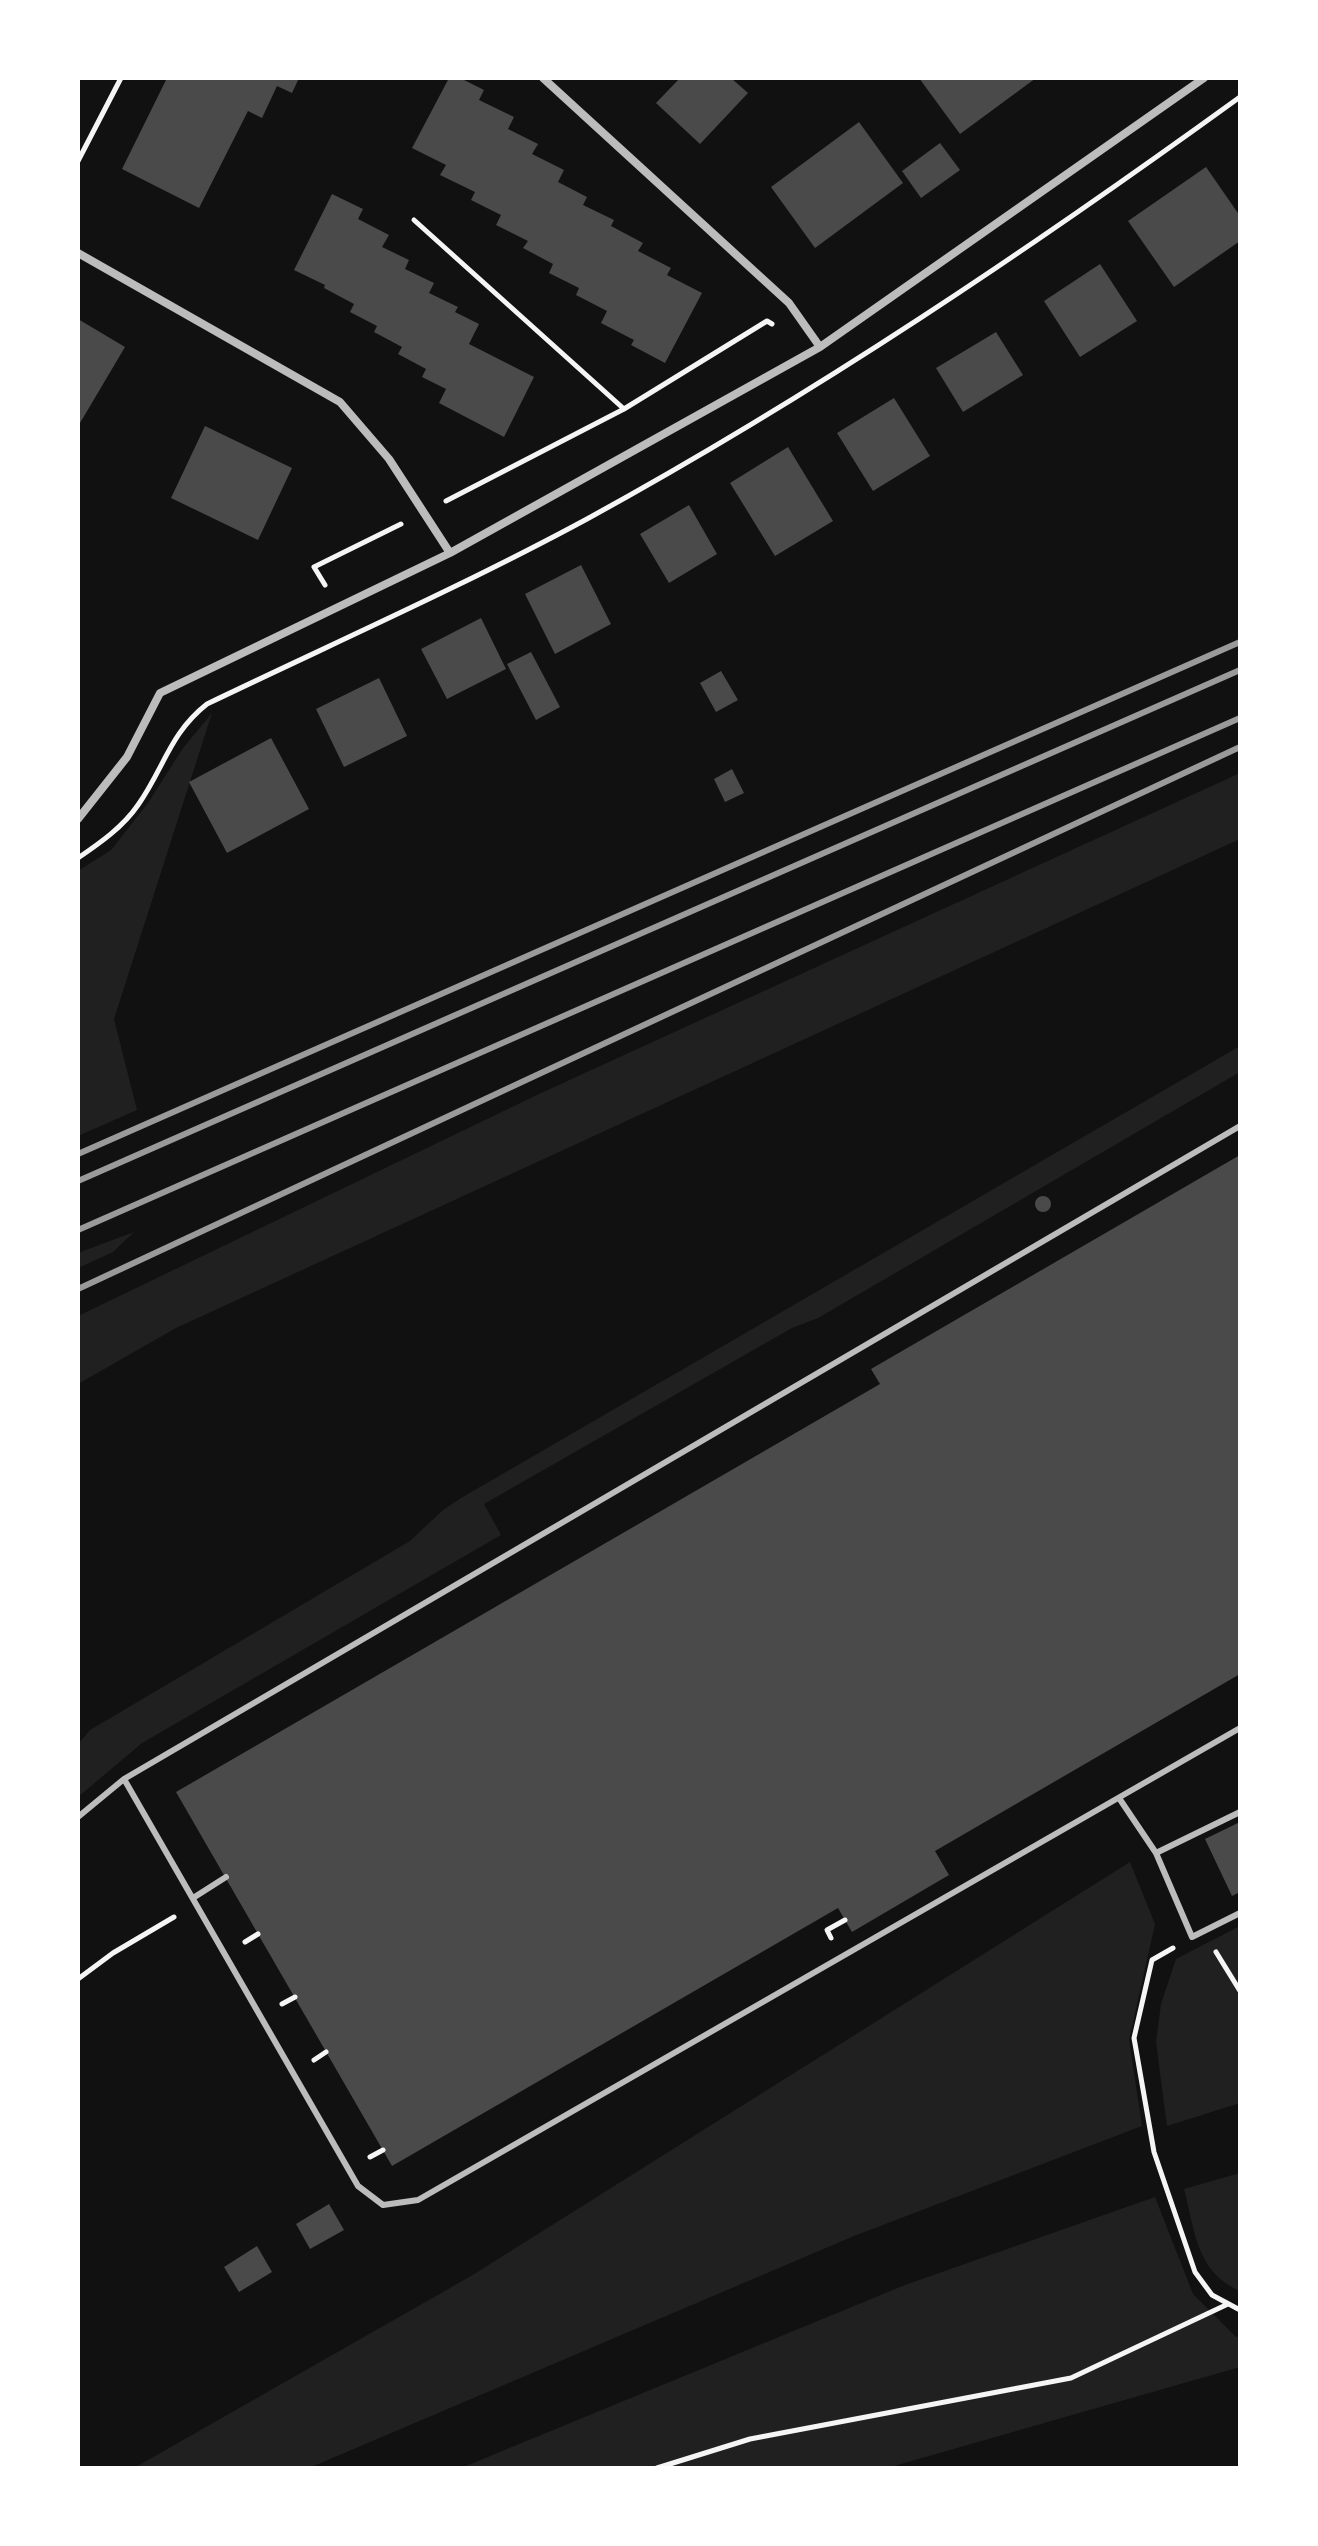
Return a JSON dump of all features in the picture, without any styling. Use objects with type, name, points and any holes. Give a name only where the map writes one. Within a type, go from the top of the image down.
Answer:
[{"type":"street","points":[[543,78],[789,303],[820,347]]},
{"type":"street","points":[[78,819],[127,757],[160,693],[450,553],[820,347],[1204,78]]},
{"type":"street","points":[[78,253],[340,402],[389,459],[450,553]]},
{"type":"lane","points":[[78,1817],[124,1779],[1240,1126]]},
{"type":"lane","points":[[124,1779],[358,2186],[383,2205],[418,2200],[1240,1728]]},
{"type":"lane","points":[[1119,1798],[1156,1853],[1192,1937],[1240,1913]]},
{"type":"lane","points":[[1156,1853],[1240,1812]]},
{"type":"lane","points":[[194,1901],[226,1877]]},
{"type":"path","points":[[78,161],[121,78]]},
{"type":"path","points":[[414,220],[624,409]]},
{"type":"path","points":[[338,607],[314,567],[624,409],[767,321],[820,347]]},
{"type":"path","points":[[78,1979],[194,1901]]},
{"type":"path","points":[[1240,1991],[1209,1939],[1192,1937],[1152,1960],[1134,2038],[1154,2152],[1195,2272],[1212,2295],[1240,2310]]},
{"type":"path","points":[[657,2468],[750,2439],[1071,2378],[1228,2304]]},
{"type":"shaded area","points":[[212,713],[114,1019],[137,1110],[78,1136],[78,871],[111,850],[148,803],[183,748]]},
{"type":"shaded area","points":[[1240,773],[1240,839],[176,1328],[78,1384],[78,1316],[539,1094]]},
{"type":"shaded area","points":[[1240,1046],[1240,1072],[818,1318],[792,1328],[484,1504],[501,1535],[142,1743],[78,1797],[78,1744],[90,1730],[410,1541],[443,1510],[461,1498]]},
{"type":"shaded area","points":[[134,1232],[113,1252],[78,1268],[78,1253]]},
{"type":"shaded area","points":[[1130,1862],[1155,1924],[1129,2040],[1142,2126],[854,2236],[309,2468],[134,2468],[471,2276]]},
{"type":"shaded area","points":[[1240,1926],[1240,2103],[1167,2126],[1156,2042],[1161,2004],[1176,1959]]},
{"type":"shaded area","points":[[1240,2173],[1240,2291],[1225,2283],[1206,2261],[1195,2235],[1184,2189]]},
{"type":"shaded area","points":[[1155,2197],[1193,2294],[1236,2337],[1240,2337],[1240,2367],[887,2468],[461,2468],[905,2285]]},
{"type":"building","points":[[167,78],[299,78],[292,93],[277,86],[262,118],[248,111],[199,208],[122,169]]},
{"type":"building","points":[[449,78],[460,78],[484,90],[479,100],[514,117],[508,129],[538,144],[532,154],[564,170],[558,182],[587,197],[583,205],[614,220],[611,226],[643,243],[638,251],[671,268],[667,275],[702,293],[665,363],[631,345],[634,340],[601,323],[607,311],[576,295],[579,288],[549,273],[553,264],[523,248],[528,241],[496,225],[501,215],[471,200],[475,192],[440,175],[446,165],[412,148]]},
{"type":"building","points":[[680,78],[731,78],[748,93],[700,144],[656,103]]},
{"type":"building","points":[[919,78],[1036,78],[960,134]]},
{"type":"building","points":[[859,122],[903,183],[815,248],[771,187]]},
{"type":"building","points":[[940,143],[960,170],[921,198],[902,171]]},
{"type":"building","points":[[1206,167],[1240,216],[1240,241],[1174,287],[1128,221]]},
{"type":"building","points":[[332,194],[363,209],[358,219],[389,235],[382,247],[409,260],[405,269],[434,283],[429,293],[458,307],[455,312],[479,324],[469,344],[534,377],[504,437],[439,403],[446,389],[422,377],[426,369],[398,354],[402,347],[374,332],[377,326],[350,312],[354,304],[294,270]]},
{"type":"building","points":[[1100,264],[1137,321],[1080,357],[1044,301]]},
{"type":"building","points":[[78,319],[125,347],[80,423],[78,421]]},
{"type":"building","points":[[996,332],[1023,375],[963,412],[936,368]]},
{"type":"building","points":[[894,398],[930,456],[873,491],[837,433]]},
{"type":"building","points":[[205,426],[292,468],[258,540],[171,498]]},
{"type":"building","points":[[788,447],[833,521],[775,556],[730,483]]},
{"type":"building","points":[[689,505],[717,554],[669,583],[640,534]]},
{"type":"building","points":[[581,565],[611,624],[555,654],[525,594]]},
{"type":"building","points":[[481,618],[506,669],[447,699],[421,649]]},
{"type":"building","points":[[531,652],[560,707],[536,720],[507,664]]},
{"type":"building","points":[[721,671],[738,700],[716,712],[700,683]]},
{"type":"building","points":[[379,678],[407,736],[344,767],[316,709]]},
{"type":"building","points":[[271,738],[309,809],[227,853],[189,782]]},
{"type":"building","points":[[732,769],[744,793],[725,802],[714,779]]},
{"type":"building","points":[[1240,1155],[1240,1674],[935,1851],[949,1875],[852,1932],[838,1908],[392,2166],[176,1792],[880,1384],[871,1369]]},
{"type":"building","points":[[1040,1196],[1046,1196],[1051,1204],[1049,1210],[1040,1212],[1035,1207],[1035,1201]]},
{"type":"building","points":[[1240,1822],[1240,1892],[1232,1896],[1205,1839]]},
{"type":"building","points":[[329,2204],[344,2230],[310,2249],[296,2224]]},
{"type":"building","points":[[257,2246],[272,2272],[239,2292],[224,2267]]},
{"type":"railway","points":[[78,1154],[1240,642]]},
{"type":"railway","points":[[78,1181],[1240,670]]},
{"type":"railway","points":[[78,1230],[1240,718]]},
{"type":"railway","points":[[78,1289],[1240,747]]}]
